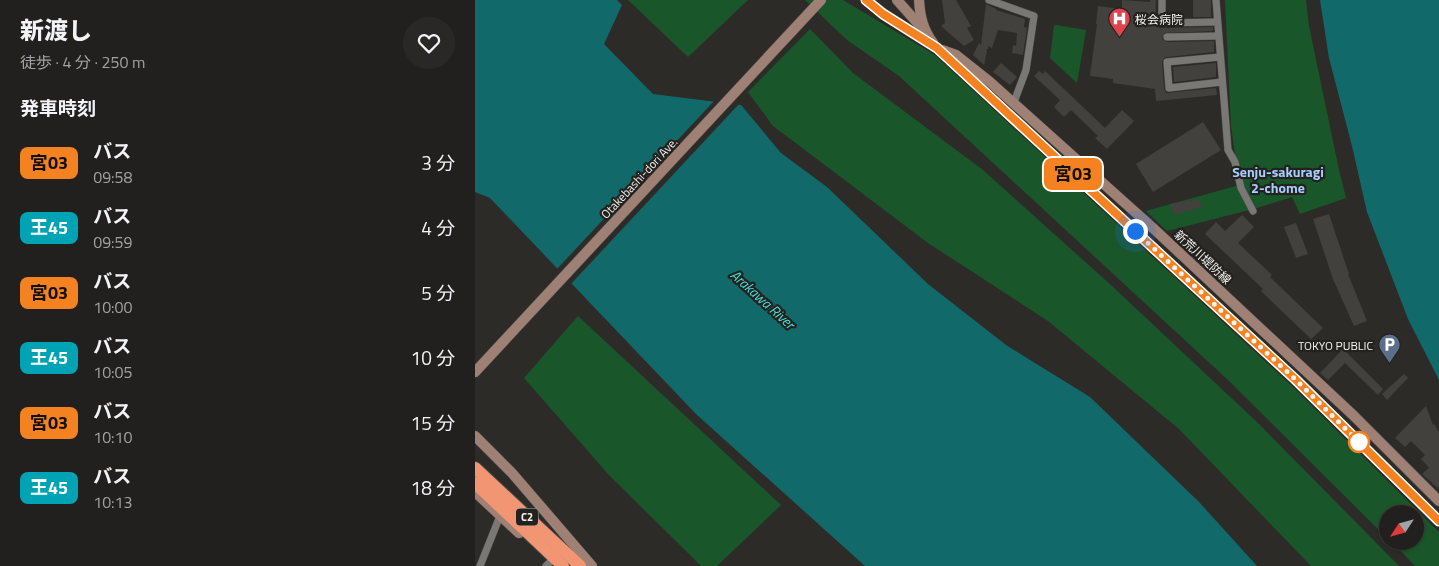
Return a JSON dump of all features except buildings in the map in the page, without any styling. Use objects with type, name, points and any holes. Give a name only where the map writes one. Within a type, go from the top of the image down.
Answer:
[{"type":"highway","name":"C2","points":[[475,468],[580,566]]},
{"type":"highway","name":"C2","points":[[475,483],[563,566]]},
{"type":"main road","name":"Otakebashi-dori Ave.","points":[[475,372],[821,0]]},
{"type":"main road","points":[[867,0],[883,14],[937,48]]},
{"type":"main road","points":[[897,0],[937,48],[1295,379],[1439,521]]},
{"type":"main road","points":[[919,0],[921,20],[926,34]]},
{"type":"main road","name":"新荒川堤防線","points":[[937,48],[956,56],[1013,102],[1147,222],[1266,332],[1439,501]]},
{"type":"main road","points":[[475,436],[512,473],[592,566]]},
{"type":"main road","points":[[475,476],[571,566]]},
{"type":"main road","points":[[475,492],[550,565]]},
{"type":"street","points":[[989,0],[1034,16],[1026,70],[1013,102]]},
{"type":"street","points":[[1161,0],[1162,23],[1217,22]]},
{"type":"street","points":[[1215,0],[1228,150],[1235,162],[1241,188],[1253,211]]},
{"type":"street","points":[[1167,37],[1218,36]]},
{"type":"street","points":[[1220,57],[1167,62],[1169,88],[1222,82]]},
{"type":"street","points":[[480,566],[500,516]]},
{"type":"green space","points":[[628,0],[748,0],[688,57]]},
{"type":"green space","points":[[805,0],[843,0],[935,55],[1292,386],[1412,505],[1379,505],[1379,530],[1228,380],[899,76],[847,40]]},
{"type":"green space","points":[[1225,0],[1306,0],[1309,26],[1346,198],[1300,214],[1292,197],[1167,231],[1146,211],[1243,184],[1235,154],[1231,126]]},
{"type":"green space","points":[[1054,26],[1086,30],[1077,83],[1050,58]]},
{"type":"green space","points":[[810,29],[853,73],[983,170],[1112,286],[1259,424],[1379,546],[1379,550],[1383,550],[1399,566],[1311,566],[1179,429],[1048,321],[928,243],[773,126],[748,92]]},
{"type":"green space","points":[[578,316],[781,505],[717,566],[701,566],[608,474],[524,378]]},
{"type":"green space","points":[[1424,517],[1439,532],[1439,566],[1415,566],[1400,550],[1424,550]]},
{"type":"water","name":"Arakawa River","points":[[475,0],[617,0],[622,5],[604,44],[653,94],[741,105],[781,153],[827,187],[928,284],[1006,345],[1090,397],[1199,502],[1257,566],[865,566],[696,414],[490,198],[475,192]]},
{"type":"water","points":[[1320,0],[1439,0],[1439,380],[1408,319],[1367,212],[1329,58]]},
{"type":"pier","points":[[715,100],[740,103],[570,285],[556,270]]},
{"type":"bus line","name":"宮03","points":[[866,0],[883,14],[937,48],[1295,379],[1439,521]]},
{"type":"place","name":"桜会病院","points":[[1119,38]]},
{"type":"place","name":"TOKYO PUBLIC","points":[[1389,364]]},
{"type":"district","name":"Senju-sakuragi 2-chome","points":[[1278,180]]},
{"type":"route","points":[[1135,231],[1295,379],[1359,442]]}]
